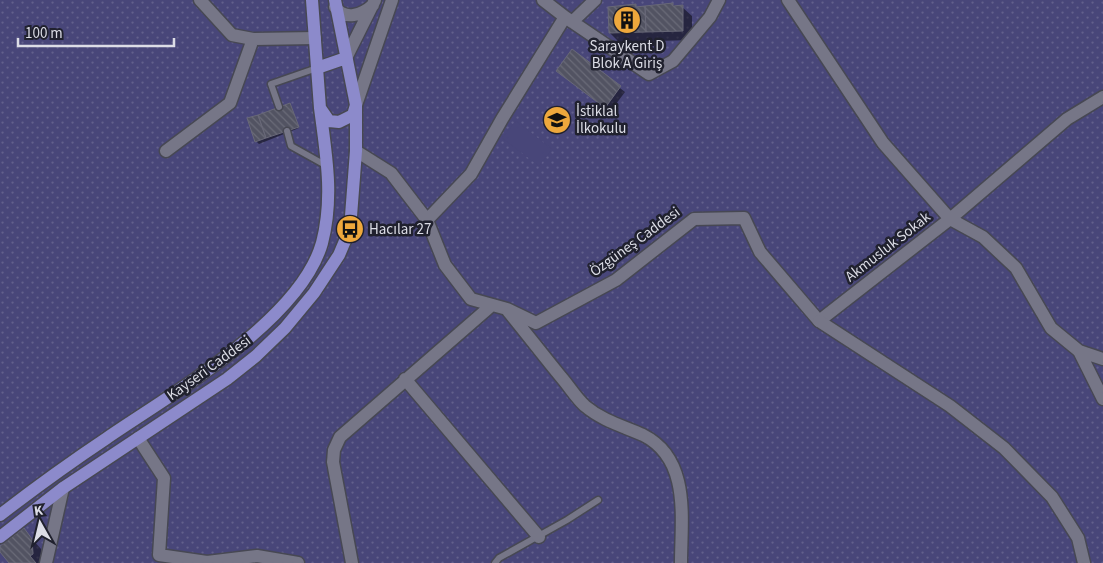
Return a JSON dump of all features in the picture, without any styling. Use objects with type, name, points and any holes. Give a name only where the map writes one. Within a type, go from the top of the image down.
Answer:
[{"type":"main road","name":"Kayseri Caddesi","points":[[0,515],[105,439],[219,363],[264,325],[306,277],[321,245],[329,209],[328,167],[319,106],[312,0]]},
{"type":"main road","name":"Kayseri Caddesi","points":[[0,537],[63,488],[227,379],[256,356],[285,328],[314,293],[339,255],[350,230],[356,151],[356,102],[335,3]]},
{"type":"main road","points":[[317,68],[346,58]]},
{"type":"main road","points":[[319,106],[325,118],[339,122],[353,115],[356,102]]},
{"type":"street","points":[[200,0],[232,35],[252,39],[315,38]]},
{"type":"street","points":[[356,102],[392,0]]},
{"type":"street","points":[[543,0],[649,74],[673,61],[710,17],[719,0]]},
{"type":"street","points":[[427,220],[471,174],[502,119],[569,19],[595,0]]},
{"type":"street","points":[[788,0],[883,142],[950,219],[1068,119],[1103,97]]},
{"type":"street","points":[[335,3],[342,14],[353,16],[368,10],[375,2]]},
{"type":"street","points":[[346,58],[375,2]]},
{"type":"street","points":[[166,151],[230,103],[252,39]]},
{"type":"street","name":"Özgüneş Caddesi","points":[[356,151],[391,173],[427,220],[445,265],[470,299],[507,309],[536,323],[616,280],[694,219],[744,218],[760,252],[819,321]]},
{"type":"street","name":"Akmusluk Sokak","points":[[819,321],[950,219],[983,237],[1016,268],[1051,328],[1079,351],[1103,359]]},
{"type":"street","points":[[352,563],[335,472],[334,450],[340,437],[492,305]]},
{"type":"street","points":[[507,309],[584,405],[605,420],[645,436],[660,447],[672,464],[679,480],[682,496],[681,563]]},
{"type":"street","points":[[819,321],[950,406],[1004,448],[1052,497],[1078,538],[1084,563]]},
{"type":"street","points":[[1079,351],[1103,399]]},
{"type":"street","points":[[405,380],[539,537]]},
{"type":"street","points":[[138,438],[164,478],[159,555],[207,562],[257,556],[298,563]]},
{"type":"street","points":[[46,563],[63,488]]},
{"type":"lane","points":[[279,107],[271,84],[317,68]]},
{"type":"lane","points":[[287,131],[292,146],[328,167]]},
{"type":"lane","points":[[494,563],[499,558],[539,537],[598,500]]},
{"type":"shaded area","points":[[0,0],[1103,0],[1103,563],[0,563]]},
{"type":"shaded area","points":[[516,121],[552,149],[539,166],[502,138]]},
{"type":"building","points":[[673,3],[673,6],[683,5],[683,31],[646,32],[645,6]]},
{"type":"building","name":"Saraykent D Blok A Giriş","points":[[636,4],[636,7],[645,6],[646,32],[609,33],[608,7]]},
{"type":"building","points":[[572,49],[621,86],[605,108],[556,71]]},
{"type":"building","points":[[290,103],[299,127],[266,138],[258,115]]},
{"type":"building","points":[[258,115],[266,138],[255,142],[247,118]]},
{"type":"building","points":[[24,528],[32,539],[33,554],[30,556],[36,563],[9,563],[0,552],[0,546]]},
{"type":"place","name":"Saraykent D Blok A Giriş","points":[[627,20]]},
{"type":"place","name":"İstiklal İlkokulu","points":[[557,120]]},
{"type":"place","name":"Hacılar 27","points":[[350,229]]}]
